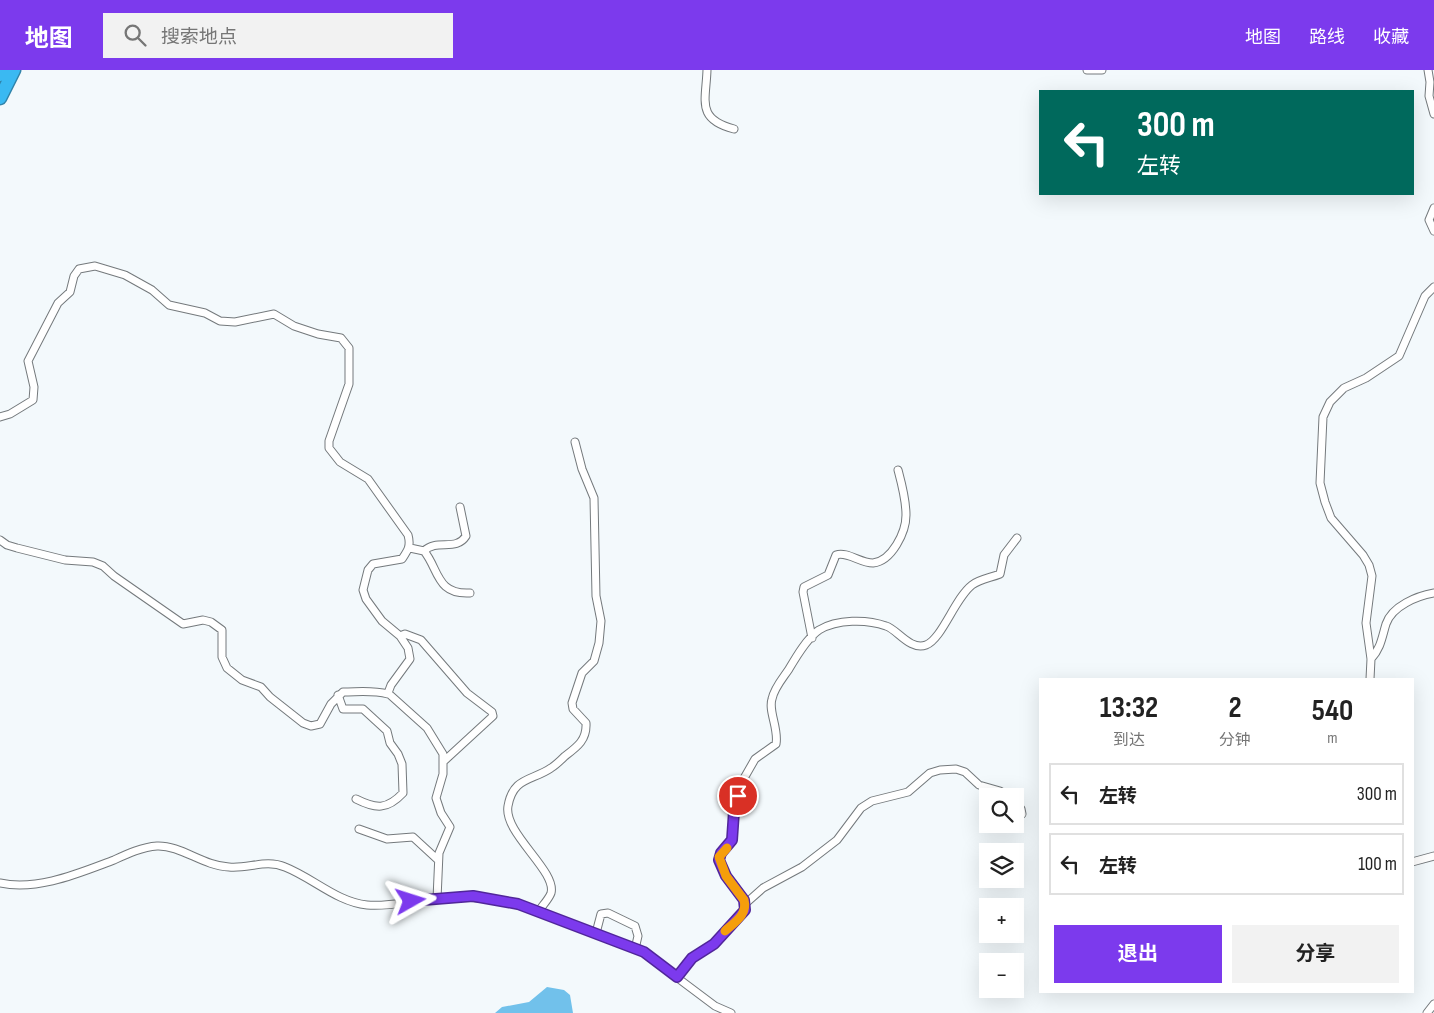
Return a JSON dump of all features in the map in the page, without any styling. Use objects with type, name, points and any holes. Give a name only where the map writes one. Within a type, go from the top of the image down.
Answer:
[{"type":"highway","points":[[0,75],[3,70]]},
{"type":"highway","points":[[0,98],[14,70]]},
{"type":"street","points":[[707,70],[704,95],[705,105],[712,119],[718,124],[734,129]]},
{"type":"street","points":[[1087,70],[1102,70]]},
{"type":"street","points":[[1428,70],[1430,82],[1429,96],[1434,114]]},
{"type":"street","points":[[1434,208],[1429,220],[1434,231]]},
{"type":"street","points":[[0,417],[10,414],[33,400],[34,386],[28,361],[58,303],[70,292],[74,276],[79,269],[95,266],[124,275],[152,290],[169,305],[205,313],[220,321],[235,322],[274,314],[294,326],[318,334],[335,336],[346,342],[350,352],[349,384],[329,441],[329,448],[340,462],[368,479],[408,535],[410,548],[399,561],[373,564],[368,570],[363,590],[366,599],[382,621],[400,636],[408,648],[410,659],[388,694]]},
{"type":"street","points":[[1370,678],[1371,659],[1366,623],[1372,576],[1369,565],[1363,555],[1331,518],[1324,502],[1320,483],[1323,416],[1330,402],[1344,388],[1366,378],[1398,356],[1424,296],[1434,287]]},
{"type":"street","points":[[538,912],[550,894],[550,884],[533,855],[511,825],[507,809],[514,790],[522,782],[551,768],[576,749],[585,736],[586,723],[573,709],[572,703],[582,673],[594,661],[601,621],[596,596],[594,498],[582,468],[575,442]]},
{"type":"street","points":[[812,638],[802,592],[804,587],[828,574],[836,556],[841,554],[867,562],[883,560],[892,552],[906,518],[904,492],[898,470]]},
{"type":"street","points":[[424,551],[429,546],[436,544],[451,545],[463,541],[466,536],[460,507]]},
{"type":"street","points":[[745,904],[726,876],[719,857],[732,840],[734,811],[743,780],[756,759],[776,744],[772,698],[792,664],[818,631],[828,626],[850,622],[886,626],[903,640],[918,645],[926,645],[931,642],[948,619],[963,593],[983,579],[1000,574],[1004,555],[1017,538]]},
{"type":"street","points":[[0,540],[7,545],[65,560],[93,562],[103,566],[114,576],[183,624],[203,620],[211,622],[222,630],[222,657],[227,668],[242,680],[260,687],[303,723],[311,726],[320,724],[338,695],[343,692],[354,694],[372,690],[388,694],[428,728],[440,748],[444,761],[443,774],[436,798],[441,813],[450,827],[442,842],[438,860],[437,899]]},
{"type":"street","points":[[410,548],[424,551],[429,557],[437,577],[446,587],[460,593],[470,593]]},
{"type":"street","points":[[1371,659],[1378,651],[1391,614],[1423,595],[1434,593]]},
{"type":"street","points":[[400,636],[405,634],[421,640],[467,693],[492,712],[493,716],[444,761]]},
{"type":"street","points":[[338,695],[343,709],[363,709],[387,731],[390,743],[402,764],[403,793],[398,798],[384,807],[375,807],[356,799]]},
{"type":"street","points":[[677,977],[697,954],[714,944],[722,933],[742,914],[745,904],[763,888],[802,867],[837,840],[861,808],[872,801],[908,792],[930,773],[940,770],[956,769],[966,772],[979,784],[991,788]]},
{"type":"street","points":[[359,829],[388,839],[413,837],[438,860]]},
{"type":"street","points":[[0,883],[28,885],[46,882],[134,852],[155,846],[171,846],[208,864],[230,868],[271,863],[284,866],[349,901],[368,905],[473,896],[496,899],[538,912],[644,952],[715,1006],[731,1013]]},
{"type":"street","points":[[1414,861],[1434,856]]},
{"type":"street","points":[[596,933],[601,914],[608,913],[635,926],[638,936],[636,949]]},
{"type":"street","points":[[1427,1013],[1434,1004]]},
{"type":"water","points":[[547,987],[564,990],[570,995],[573,1013],[495,1013],[502,1007],[529,1002]]},
{"type":"slow traffic","points":[[725,931],[745,910],[744,900],[721,868],[719,857],[727,848]]},
{"type":"route","points":[[411,901],[473,896],[518,904],[644,952],[677,977],[692,958],[710,948],[745,910],[744,900],[726,876],[719,860],[721,853],[732,840],[734,811],[738,796]]}]
